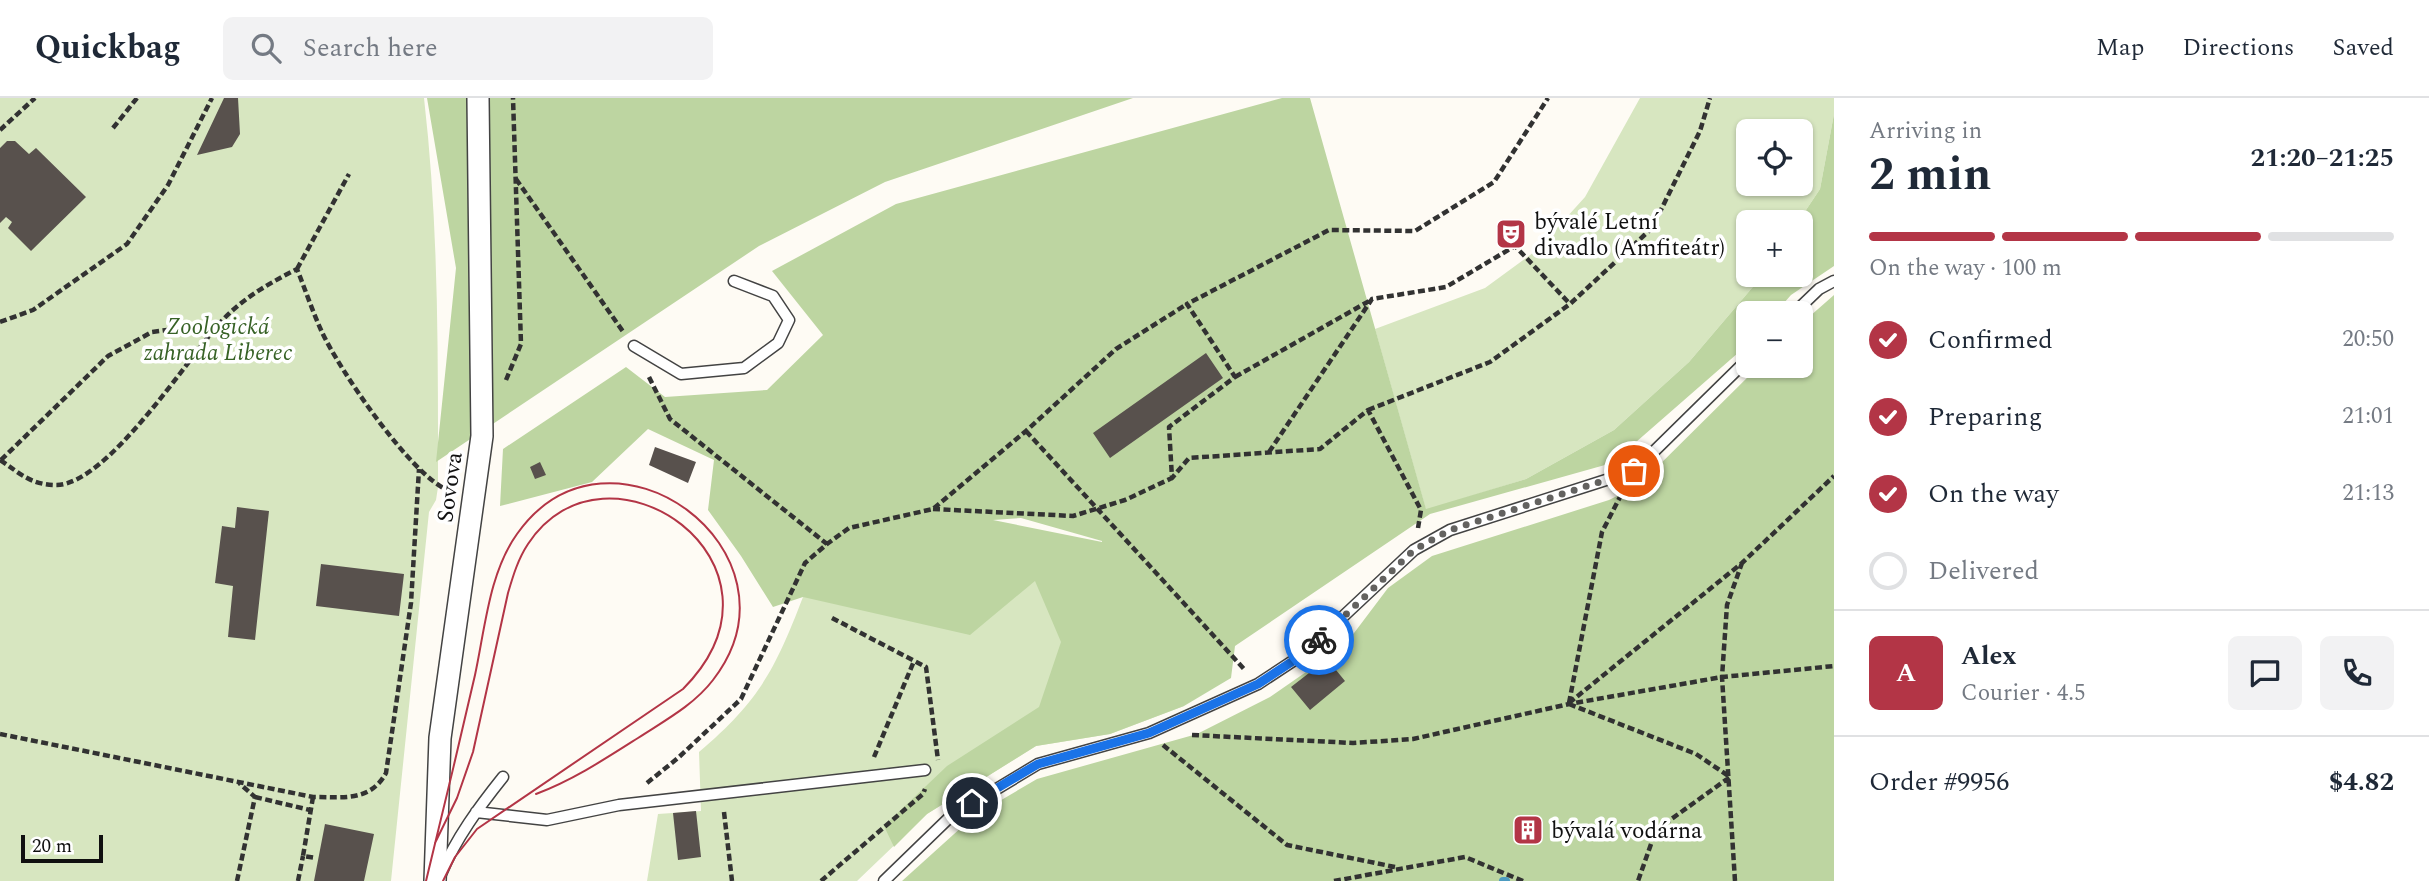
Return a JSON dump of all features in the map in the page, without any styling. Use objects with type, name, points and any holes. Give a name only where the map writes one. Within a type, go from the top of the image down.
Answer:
[{"type":"street","name":"Sovova","points":[[436,881],[440,738],[482,436],[478,98]]},
{"type":"lane","points":[[634,346],[681,374],[744,368],[778,343],[789,320],[773,296],[734,281]]},
{"type":"lane","points":[[1806,301],[1819,289],[1834,281]]},
{"type":"lane","points":[[884,881],[950,817],[1038,764],[1149,733],[1258,684],[1302,655],[1414,550],[1450,530],[1634,471],[1736,371]]},
{"type":"lane","points":[[476,812],[547,820],[619,805],[929,769]]},
{"type":"lane","points":[[436,881],[449,853],[503,776]]},
{"type":"path","points":[[0,130],[35,98]]},
{"type":"path","points":[[113,128],[137,98]]},
{"type":"path","points":[[0,321],[33,310],[127,244],[168,185],[212,98]]},
{"type":"path","points":[[502,390],[521,344],[513,98]]},
{"type":"path","points":[[933,509],[1026,430],[1116,348],[1186,304],[1329,230],[1415,231],[1493,183],[1548,98]]},
{"type":"path","points":[[619,805],[678,758],[741,699],[806,564],[849,528],[933,509],[1073,516],[1172,478],[1189,458],[1321,449],[1368,410],[1490,362],[1570,304],[1652,228],[1700,131],[1710,98]]},
{"type":"path","points":[[219,323],[152,332],[108,356],[1,460],[26,480],[59,485],[86,474],[133,432],[219,323],[259,289],[297,269],[349,174]]},
{"type":"path","points":[[1172,478],[1169,427],[1235,377],[1372,299],[1446,286],[1515,246],[1570,304]]},
{"type":"path","points":[[297,269],[321,331],[352,384],[419,469],[438,487],[474,498]]},
{"type":"path","points":[[1269,453],[1372,299]]},
{"type":"path","points":[[1186,304],[1235,377]]},
{"type":"path","points":[[1368,410],[1421,510],[1414,550]]},
{"type":"path","points":[[1026,430],[1258,684]]},
{"type":"path","points":[[0,734],[313,797],[363,796],[373,791],[386,773],[411,603],[419,469]]},
{"type":"path","points":[[1569,704],[1602,532],[1634,471]]},
{"type":"path","points":[[1569,704],[1742,563],[1834,476]]},
{"type":"path","points":[[1735,881],[1723,677],[1727,605],[1742,563]]},
{"type":"path","points":[[821,881],[923,794],[929,769],[940,756],[926,667],[832,618]]},
{"type":"path","points":[[865,777],[914,661]]},
{"type":"path","points":[[1190,735],[1353,743],[1413,739],[1569,704],[1723,677],[1834,666]]},
{"type":"path","points":[[1569,704],[1696,754],[1730,777]]},
{"type":"path","points":[[1149,733],[1287,845],[1395,867]]},
{"type":"path","points":[[1638,881],[1656,830],[1730,777]]},
{"type":"path","points":[[239,783],[255,797],[310,810]]},
{"type":"path","points":[[722,794],[732,881]]},
{"type":"path","points":[[237,881],[255,797]]},
{"type":"path","points":[[298,881],[313,797]]},
{"type":"path","points":[[303,856],[316,858]]},
{"type":"path","points":[[1334,881],[1395,867],[1465,857],[1523,881]]},
{"type":"green space","name":"Zoologická zahrada Liberec","points":[[0,98],[424,98],[435,244],[438,487],[436,500],[429,512],[391,881],[0,881]]},
{"type":"green space","points":[[427,98],[1133,98],[885,182],[759,246],[436,462],[456,268]]},
{"type":"green space","points":[[1282,98],[1310,98],[1426,509],[1526,479],[1614,430],[1689,362],[1736,307],[1736,355],[1612,463],[1430,514],[1235,646],[1231,678],[1184,706],[1110,734],[1036,746],[927,814],[894,847],[884,826],[947,766],[1039,707],[1061,642],[1035,581],[970,635],[803,597],[773,607],[708,510],[714,460],[648,429],[592,482],[500,506],[503,449],[626,367],[665,397],[767,390],[823,335],[772,271],[896,204]],"holes":[[[1021,518],[1102,542],[993,520]]]},
{"type":"green space","points":[[1640,98],[1834,98],[1834,114],[1820,189],[1806,210],[1736,210],[1736,287],[1753,287],[1741,301],[1736,301],[1736,307],[1689,362],[1614,430],[1526,479],[1426,510],[1375,329],[1485,288],[1537,250],[1585,197]]},
{"type":"green space","points":[[1834,114],[1834,266],[1813,280],[1813,210],[1806,210],[1820,189]]},
{"type":"green space","points":[[1753,287],[1803,287],[1786,301],[1741,301]]},
{"type":"green space","points":[[1834,295],[1834,881],[902,881],[974,816],[1037,779],[1197,734],[1270,697],[1345,645],[1388,588],[1432,556],[1609,500],[1639,485],[1747,378],[1813,378],[1813,313]]},
{"type":"green space","points":[[989,520],[1184,706],[1110,734],[1036,746],[927,814],[857,881],[647,881],[658,814],[701,811],[699,752],[737,717],[763,683],[774,665],[803,597]]},
{"type":"building","points":[[224,98],[238,98],[240,134],[232,147],[197,155]]},
{"type":"building","points":[[7,141],[15,141],[29,154],[36,148],[86,197],[31,251],[8,228],[12,222],[6,217],[0,223],[0,148]]},
{"type":"building","points":[[1206,353],[1223,378],[1110,458],[1093,433]]},
{"type":"building","points":[[655,447],[696,462],[688,483],[649,465]]},
{"type":"building","points":[[540,462],[546,475],[535,479],[530,467]]},
{"type":"building","points":[[237,507],[269,511],[255,640],[228,637],[233,586],[215,583],[222,526],[235,528]]},
{"type":"building","points":[[321,564],[404,574],[399,616],[316,606]]},
{"type":"building","points":[[1327,659],[1345,681],[1310,710],[1291,687]]},
{"type":"building","points":[[696,811],[701,857],[678,860],[673,813]]},
{"type":"building","points":[[325,824],[374,834],[364,881],[314,881]]},
{"type":"tram line","points":[[426,881],[475,675],[489,602],[508,549],[517,534],[556,497],[601,484],[646,489],[687,510],[719,543],[737,585],[737,632],[713,680],[688,705],[588,769],[536,794]]},
{"type":"tram line","points":[[435,843],[457,798],[473,752],[508,593],[528,544],[562,511],[603,499],[644,504],[682,525],[709,556],[722,596],[715,642],[683,689],[477,829],[455,857],[443,881]]},
{"type":"way so far","points":[[1319,640],[1414,550],[1450,530],[1634,471]]},
{"type":"place","name":"bývalé Letní divadlo (Amfiteátr)","points":[[1511,234]]},
{"type":"place","name":"bývalá vodárna","points":[[1528,830]]},
{"type":"route","points":[[972,803],[1038,764],[1149,733],[1258,684],[1302,655],[1319,640]]}]
